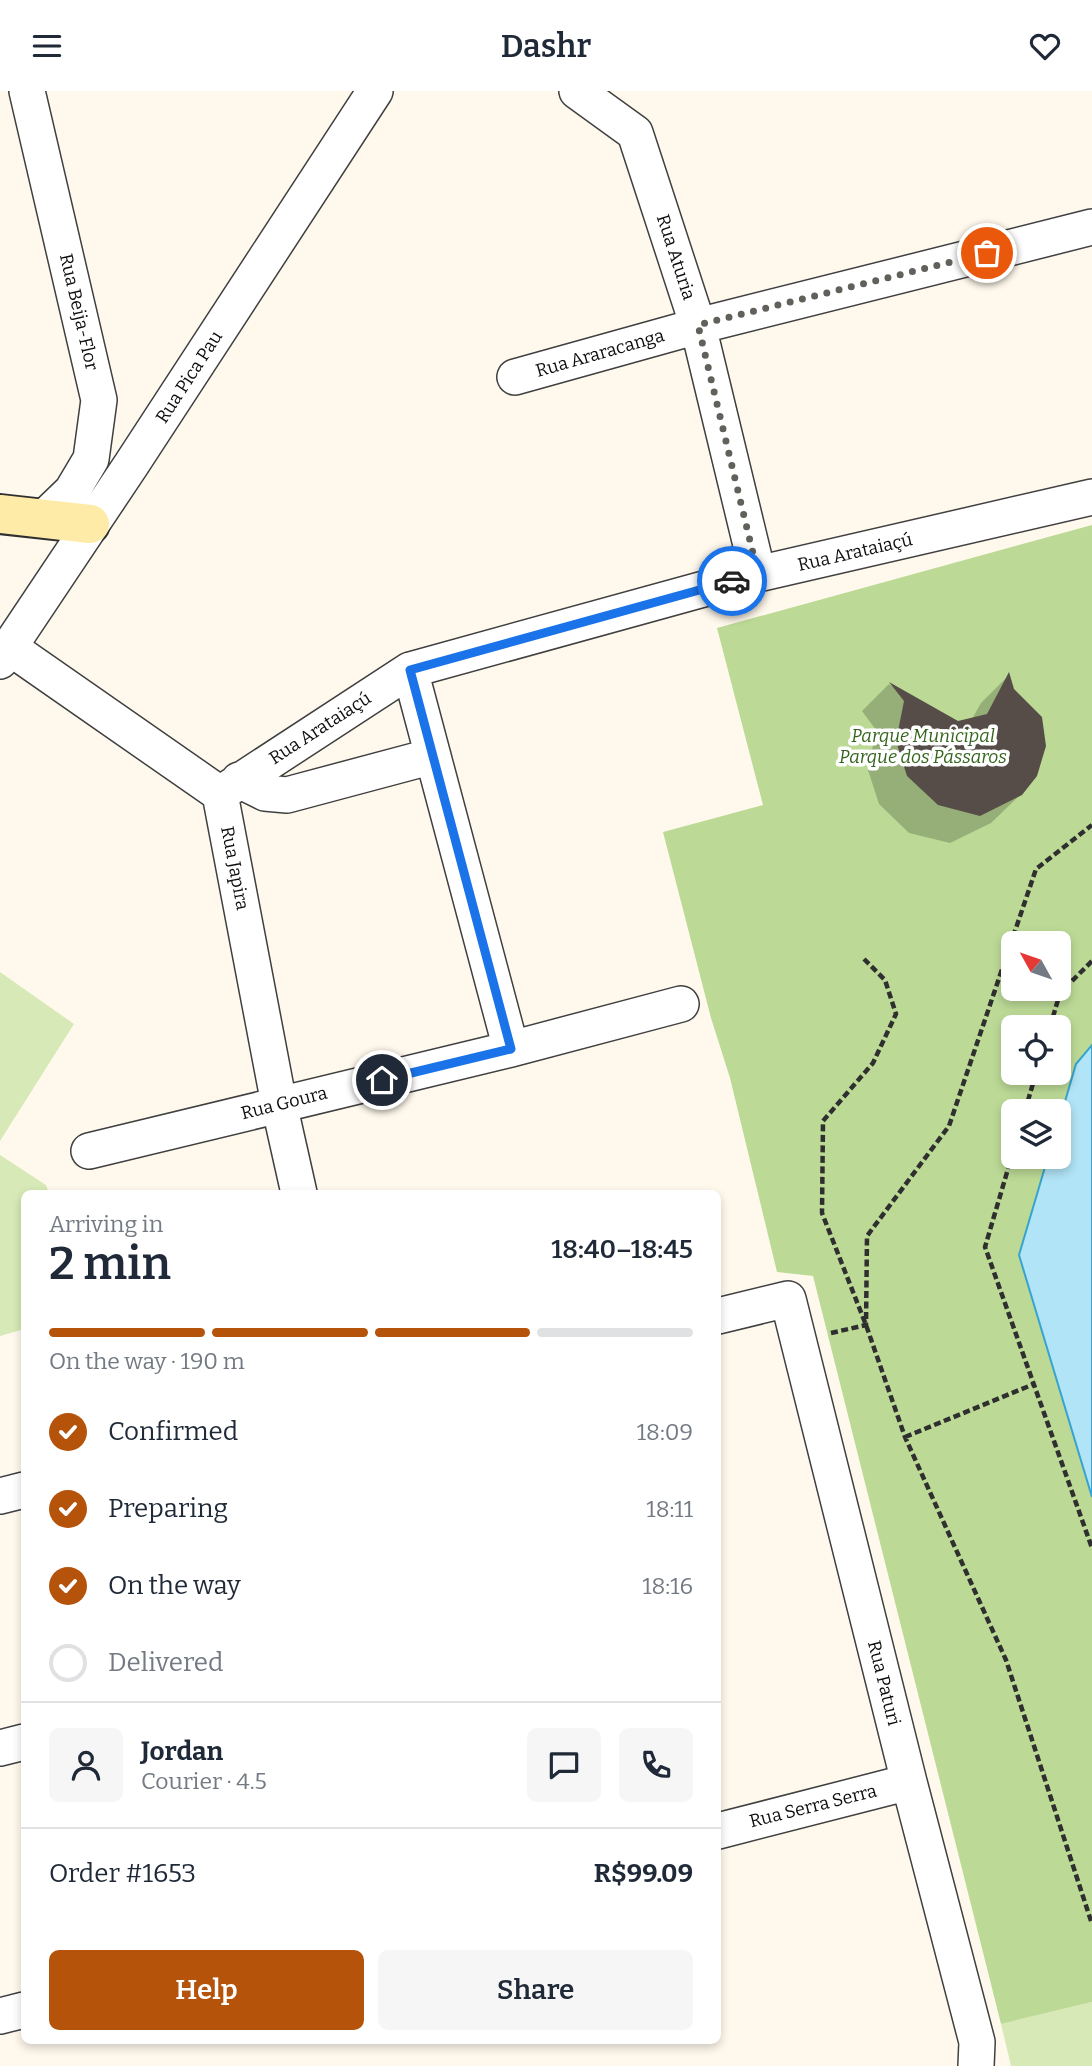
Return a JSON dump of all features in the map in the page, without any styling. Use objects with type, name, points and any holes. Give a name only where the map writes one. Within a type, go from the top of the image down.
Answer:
[{"type":"street","name":"Rua Beija-Flor","points":[[27,91],[99,400],[90,459],[72,491],[44,518]]},
{"type":"street","name":"Rua Pica Pau","points":[[5,654],[375,91]]},
{"type":"street","name":"Rua Aturia","points":[[577,91],[635,133],[698,325],[758,574]]},
{"type":"street","name":"Rua Araracanga","points":[[515,377],[698,325],[1092,227]]},
{"type":"street","name":"Rua Arataiaçú","points":[[230,787],[410,670],[758,574],[1092,497]]},
{"type":"street","points":[[0,514],[90,524]]},
{"type":"street","points":[[5,654],[230,787]]},
{"type":"street","points":[[410,670],[511,1049]]},
{"type":"street","name":"Rua Arataiaçú","points":[[230,787],[287,795],[433,756]]},
{"type":"street","name":"Rua Japira","points":[[230,787],[279,1104],[298,1190]]},
{"type":"street","name":"Rua Goura","points":[[89,1151],[511,1049],[681,1003]]},
{"type":"street","name":"Rua Paturi","points":[[721,1315],[788,1299],[977,2042],[976,2066]]},
{"type":"street","points":[[0,1496],[21,1491]]},
{"type":"street","points":[[0,1748],[21,1743]]},
{"type":"street","name":"Rua Serra Serra","points":[[721,1830],[909,1782]]},
{"type":"street","points":[[0,2016],[21,2011]]},
{"type":"path","points":[[866,1325],[867,1236],[949,1126],[1036,869],[1092,825]]},
{"type":"path","points":[[864,960],[885,980],[896,1014],[873,1063],[823,1121],[822,1213],[866,1325],[905,1437],[1006,1660],[1092,1924]]},
{"type":"path","points":[[1054,1015],[1060,993],[1092,961]]},
{"type":"path","points":[[1008,1169],[985,1247],[1092,1548]]},
{"type":"path","points":[[905,1437],[1034,1384]]},
{"type":"green space","name":"Parque Municipal Parque dos Pássaros","points":[[1092,525],[1092,2002],[1001,2024],[813,1276],[777,1272],[730,1078],[711,1018],[663,832],[763,805],[717,628]]},
{"type":"green space","points":[[0,972],[74,1024],[0,1141]]},
{"type":"green space","points":[[0,1155],[46,1185],[48,1190],[21,1190],[21,1330],[0,1336]]},
{"type":"green space","points":[[1092,2002],[1092,2066],[1011,2066],[1001,2024]]},
{"type":"water","points":[[1092,1045],[1092,1497],[1019,1255],[1044,1169],[1071,1169],[1071,1099],[1066,1099],[1076,1064]]},
{"type":"building","points":[[1009,672],[1014,689],[1042,717],[1046,746],[1037,776],[1022,795],[980,816],[938,805],[907,776],[896,741],[904,701],[889,682],[958,721],[987,714]]},
{"type":"way so far","points":[[732,581],[758,574],[698,325],[987,253]]},
{"type":"route","points":[[382,1080],[511,1049],[410,670],[732,581]]}]
